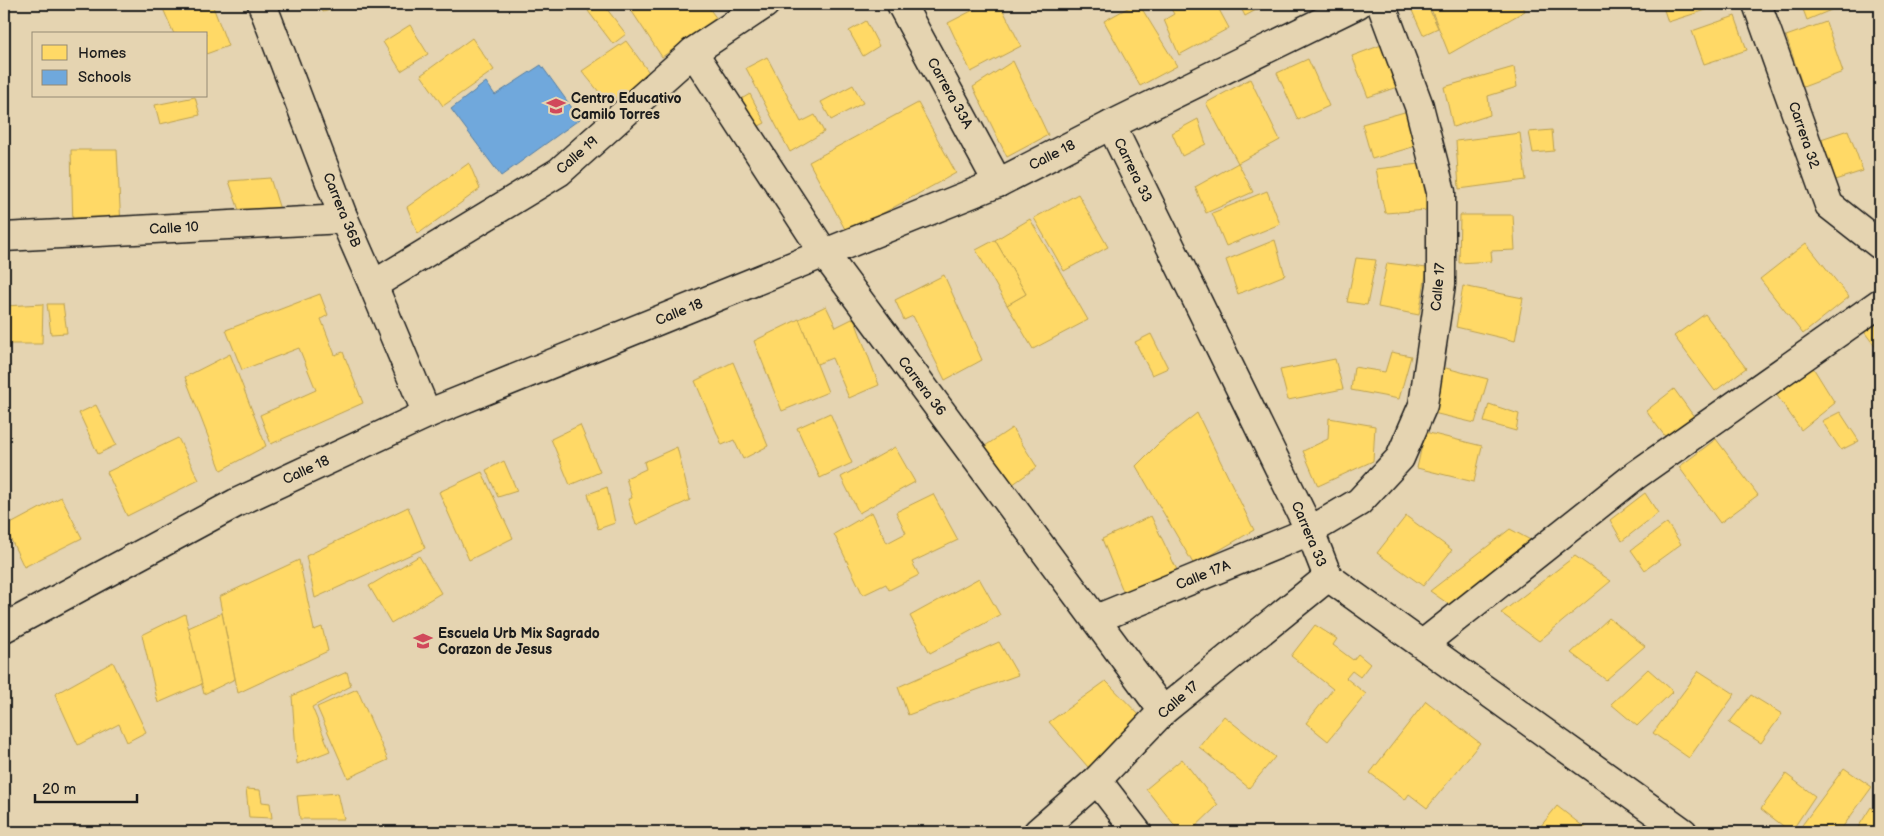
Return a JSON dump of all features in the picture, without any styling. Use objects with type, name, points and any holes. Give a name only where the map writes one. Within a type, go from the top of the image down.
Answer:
[{"type":"street","name":"Carrera 36B","points":[[262,4],[344,219],[427,414]]},
{"type":"street","name":"Calle 19","points":[[373,285],[559,172],[693,52],[765,4]]},
{"type":"street","name":"Carrera 33A","points":[[900,4],[998,183]]},
{"type":"street","name":"Calle 18","points":[[4,628],[236,503],[427,414],[998,183],[1111,125],[1358,4]]},
{"type":"street","name":"Calle 17","points":[[1310,531],[1358,502],[1400,458],[1423,404],[1441,284],[1441,192],[1419,106],[1381,4]]},
{"type":"street","name":"Carrera 32","points":[[1757,4],[1829,205],[1880,245]]},
{"type":"street","name":"Carrera 36","points":[[693,52],[824,253],[1163,711]]},
{"type":"street","name":"Carrera 33","points":[[1111,125],[1310,531],[1328,577],[1683,832]]},
{"type":"street","name":"Calle 10","points":[[4,237],[344,219]]},
{"type":"street","points":[[1422,644],[1636,475],[1880,303]]},
{"type":"street","name":"Calle 17A","points":[[1096,619],[1310,531]]},
{"type":"street","name":"Calle 17","points":[[1038,832],[1097,780],[1163,711],[1328,577]]},
{"type":"street","points":[[1097,780],[1137,832]]},
{"type":"building: Homes","points":[[161,4],[212,4],[228,46],[208,53],[208,32],[173,32]]},
{"type":"building: Homes","points":[[320,4],[352,4],[323,12]]},
{"type":"building: Homes","points":[[598,4],[603,4],[626,34],[613,44],[588,11]]},
{"type":"building: Homes","points":[[627,4],[706,4],[717,19],[662,57]]},
{"type":"building: Homes","points":[[985,4],[1000,4],[1021,46],[971,72],[948,23]]},
{"type":"building: Homes","points":[[1135,4],[1139,4],[1177,66],[1140,86],[1104,21]]},
{"type":"building: Homes","points":[[1168,4],[1216,4],[1229,28],[1179,55],[1164,20],[1174,14]]},
{"type":"building: Homes","points":[[1239,4],[1267,4],[1245,16]]},
{"type":"building: Homes","points":[[1409,4],[1427,4],[1438,28],[1423,35]]},
{"type":"building: Homes","points":[[1429,4],[1468,4],[1469,8],[1476,4],[1522,4],[1525,11],[1449,54]]},
{"type":"building: Homes","points":[[1662,4],[1725,4],[1668,22]]},
{"type":"building: Homes","points":[[1801,4],[1828,4],[1831,10],[1807,20]]},
{"type":"building: Homes","points":[[1735,16],[1747,50],[1704,64],[1692,31]]},
{"type":"building: Homes","points":[[866,21],[879,46],[863,56],[849,31]]},
{"type":"building: Homes","points":[[1826,22],[1843,72],[1803,87],[1786,36]]},
{"type":"building: Homes","points":[[410,25],[428,54],[401,71],[383,42]]},
{"type":"building: Homes","points":[[472,38],[494,70],[443,106],[421,75]]},
{"type":"building: Homes","points":[[626,41],[651,75],[608,103],[582,71]]},
{"type":"building: Homes","points":[[1387,43],[1400,86],[1368,97],[1352,56]]},
{"type":"building: Homes","points":[[767,57],[801,122],[815,115],[824,132],[790,152],[746,68]]},
{"type":"building: Homes","points":[[1308,59],[1329,106],[1298,120],[1277,73]]},
{"type":"building: Homes","points":[[1013,61],[1048,135],[1007,157],[973,87]]},
{"type":"building: Homes","points":[[1514,67],[1517,87],[1488,96],[1490,115],[1453,127],[1444,87]]},
{"type":"building: Homes","points":[[1250,79],[1280,140],[1238,163],[1206,103]]},
{"type":"building: Homes","points":[[853,85],[863,103],[831,120],[821,102]]},
{"type":"building: Homes","points":[[750,94],[765,123],[751,130],[736,102]]},
{"type":"building: Homes","points":[[195,98],[200,115],[160,124],[155,105]]},
{"type":"building: Homes","points":[[918,103],[956,173],[847,233],[809,162]]},
{"type":"building: Homes","points":[[1408,111],[1416,146],[1372,159],[1362,124]]},
{"type":"building: Homes","points":[[1198,119],[1206,144],[1182,156],[1172,133]]},
{"type":"building: Homes","points":[[1552,130],[1554,151],[1533,153],[1529,132]]},
{"type":"building: Homes","points":[[1848,130],[1863,171],[1835,180],[1821,139]]},
{"type":"building: Homes","points":[[1520,133],[1526,180],[1459,189],[1456,141]]},
{"type":"building: Homes","points":[[71,150],[117,150],[121,226],[73,228]]},
{"type":"building: Homes","points":[[469,163],[480,189],[418,234],[407,207]]},
{"type":"building: Homes","points":[[1238,163],[1253,192],[1206,213],[1195,187]]},
{"type":"building: Homes","points":[[1420,164],[1428,210],[1385,213],[1376,169]]},
{"type":"building: Homes","points":[[270,178],[282,216],[242,219],[229,181]]},
{"type":"building: Homes","points":[[1267,191],[1280,224],[1226,246],[1212,213]]},
{"type":"building: Homes","points":[[1078,194],[1108,247],[1064,271],[1034,218]]},
{"type":"building: Homes","points":[[1460,215],[1513,215],[1515,250],[1491,251],[1492,261],[1459,263]]},
{"type":"building: Homes","points":[[1030,219],[1088,320],[1033,349],[1007,305],[1026,294],[995,240]]},
{"type":"building: Homes","points":[[995,240],[1026,294],[1007,305],[976,250]]},
{"type":"building: Homes","points":[[1275,240],[1285,275],[1238,294],[1226,260]]},
{"type":"building: Homes","points":[[1806,243],[1849,297],[1803,334],[1760,279]]},
{"type":"building: Homes","points":[[1356,258],[1376,260],[1367,305],[1347,302]]},
{"type":"building: Homes","points":[[1387,263],[1427,268],[1419,315],[1378,307]]},
{"type":"building: Homes","points":[[944,275],[982,360],[945,380],[913,316],[904,320],[895,300]]},
{"type":"building: Homes","points":[[1463,286],[1523,298],[1515,341],[1456,327]]},
{"type":"building: Homes","points":[[320,294],[328,315],[321,319],[335,355],[343,352],[363,403],[271,444],[260,415],[316,390],[299,348],[242,370],[226,330]]},
{"type":"building: Homes","points":[[43,304],[42,344],[4,344],[4,306]]},
{"type":"building: Homes","points":[[47,304],[63,304],[67,333],[51,334]]},
{"type":"building: Homes","points":[[826,306],[836,327],[854,318],[879,385],[849,398],[832,358],[817,364],[799,319]]},
{"type":"building: Homes","points":[[1705,314],[1746,368],[1715,391],[1674,336]]},
{"type":"building: Homes","points":[[1880,315],[1880,353],[1862,329]]},
{"type":"building: Homes","points":[[799,319],[828,392],[782,411],[754,341]]},
{"type":"building: Homes","points":[[1151,334],[1168,368],[1152,375],[1135,342]]},
{"type":"building: Homes","points":[[1391,352],[1411,356],[1399,399],[1351,390],[1354,367],[1385,372]]},
{"type":"building: Homes","points":[[230,354],[266,446],[221,470],[185,377]]},
{"type":"building: Homes","points":[[1335,359],[1343,389],[1288,400],[1280,370]]},
{"type":"building: Homes","points":[[733,362],[768,446],[743,459],[734,440],[722,445],[695,381]]},
{"type":"building: Homes","points":[[1812,366],[1835,403],[1801,430],[1776,394]]},
{"type":"building: Homes","points":[[1442,367],[1488,379],[1475,423],[1429,412]]},
{"type":"building: Homes","points":[[1674,389],[1695,418],[1667,439],[1646,411]]},
{"type":"building: Homes","points":[[1489,404],[1519,414],[1516,431],[1484,422]]},
{"type":"building: Homes","points":[[96,405],[116,445],[98,454],[79,413]]},
{"type":"building: Homes","points":[[1840,412],[1859,441],[1841,450],[1822,421]]},
{"type":"building: Homes","points":[[830,413],[852,463],[820,478],[797,428]]},
{"type":"building: Homes","points":[[1197,413],[1254,530],[1194,565],[1136,466],[1159,443]]},
{"type":"building: Homes","points":[[1329,418],[1375,426],[1373,461],[1318,486],[1303,451],[1328,439]]},
{"type":"building: Homes","points":[[580,425],[600,472],[570,485],[551,439]]},
{"type":"building: Homes","points":[[1012,428],[1037,467],[1002,492],[976,452]]},
{"type":"building: Homes","points":[[1425,432],[1482,446],[1474,482],[1417,468]]},
{"type":"building: Homes","points":[[178,438],[199,480],[127,516],[107,472]]},
{"type":"building: Homes","points":[[1716,439],[1758,495],[1720,523],[1679,467]]},
{"type":"building: Homes","points":[[677,447],[690,500],[636,525],[628,499],[632,498],[626,478],[646,469],[644,462]]},
{"type":"building: Homes","points":[[895,447],[915,482],[859,513],[841,477]]},
{"type":"building: Homes","points":[[504,461],[517,491],[498,497],[486,470]]},
{"type":"building: Homes","points":[[482,472],[513,538],[469,560],[439,492]]},
{"type":"building: Homes","points":[[607,487],[615,523],[598,529],[588,494]]},
{"type":"building: Homes","points":[[1645,493],[1658,513],[1622,541],[1610,520]]},
{"type":"building: Homes","points":[[933,494],[958,540],[912,562],[919,575],[889,590],[886,584],[863,595],[834,534],[872,512],[887,543],[906,533],[896,512]]},
{"type":"building: Homes","points":[[61,497],[82,538],[24,567],[5,527]]},
{"type":"building: Homes","points":[[408,507],[425,548],[315,598],[306,556]]},
{"type":"building: Homes","points":[[1151,516],[1178,572],[1125,596],[1102,539]]},
{"type":"building: Homes","points":[[1406,516],[1452,550],[1423,586],[1377,553]]},
{"type":"building: Homes","points":[[1667,523],[1681,544],[1645,570],[1631,550]]},
{"type":"building: Homes","points":[[1510,529],[1536,543],[1454,608],[1430,591]]},
{"type":"building: Homes","points":[[419,556],[441,593],[391,623],[369,586]]},
{"type":"building: Homes","points":[[1575,556],[1611,581],[1539,641],[1501,613]]},
{"type":"building: Homes","points":[[299,560],[314,630],[322,627],[328,651],[238,693],[219,597]]},
{"type":"building: Homes","points":[[979,578],[1000,615],[930,653],[910,616]]},
{"type":"building: Homes","points":[[222,613],[235,679],[204,694],[188,628]]},
{"type":"building: Homes","points":[[185,614],[202,684],[158,703],[142,635]]},
{"type":"building: Homes","points":[[1609,618],[1645,646],[1606,680],[1571,653]]},
{"type":"building: Homes","points":[[1315,625],[1337,639],[1333,645],[1353,660],[1358,654],[1370,664],[1360,677],[1352,671],[1346,678],[1366,694],[1328,741],[1306,723],[1333,689],[1291,656]]},
{"type":"building: Homes","points":[[999,642],[1018,675],[908,715],[898,687]]},
{"type":"building: Homes","points":[[113,662],[146,732],[127,742],[119,724],[78,745],[55,694]]},
{"type":"building: Homes","points":[[1648,669],[1673,691],[1637,726],[1611,704]]},
{"type":"building: Homes","points":[[1699,671],[1735,694],[1689,758],[1653,733]]},
{"type":"building: Homes","points":[[347,672],[351,686],[312,707],[330,751],[297,764],[292,696]]},
{"type":"building: Homes","points":[[1106,681],[1148,724],[1088,767],[1049,722]]},
{"type":"building: Homes","points":[[357,689],[388,760],[348,778],[317,707]]},
{"type":"building: Homes","points":[[1751,695],[1782,714],[1761,743],[1729,723]]},
{"type":"building: Homes","points":[[1426,701],[1480,743],[1427,808],[1409,794],[1405,800],[1370,773]]},
{"type":"building: Homes","points":[[1224,716],[1275,757],[1249,788],[1199,747]]},
{"type":"building: Homes","points":[[1182,759],[1218,805],[1190,832],[1180,832],[1146,789]]},
{"type":"building: Homes","points":[[1844,768],[1872,787],[1839,832],[1797,832]]},
{"type":"building: Homes","points":[[1786,774],[1815,796],[1791,832],[1761,809]]},
{"type":"building: Homes","points":[[246,789],[260,790],[262,802],[270,803],[272,818],[249,817]]},
{"type":"building: Homes","points":[[338,793],[344,819],[300,819],[297,796]]},
{"type":"building: Homes","points":[[1557,806],[1580,824],[1591,832],[1536,832]]},
{"type":"building: Homes","points":[[1871,807],[1880,814],[1880,832],[1861,832],[1857,829]]},
{"type":"building: Schools","points":[[541,65],[580,119],[501,176],[451,109],[486,82],[495,95]]},
{"type":"place","name":"Centro Educativo Camilo Torres","points":[[556,106]]},
{"type":"place","name":"Escuela Urb Mix Sagrado Corazon de Jesus","points":[[423,641]]}]
